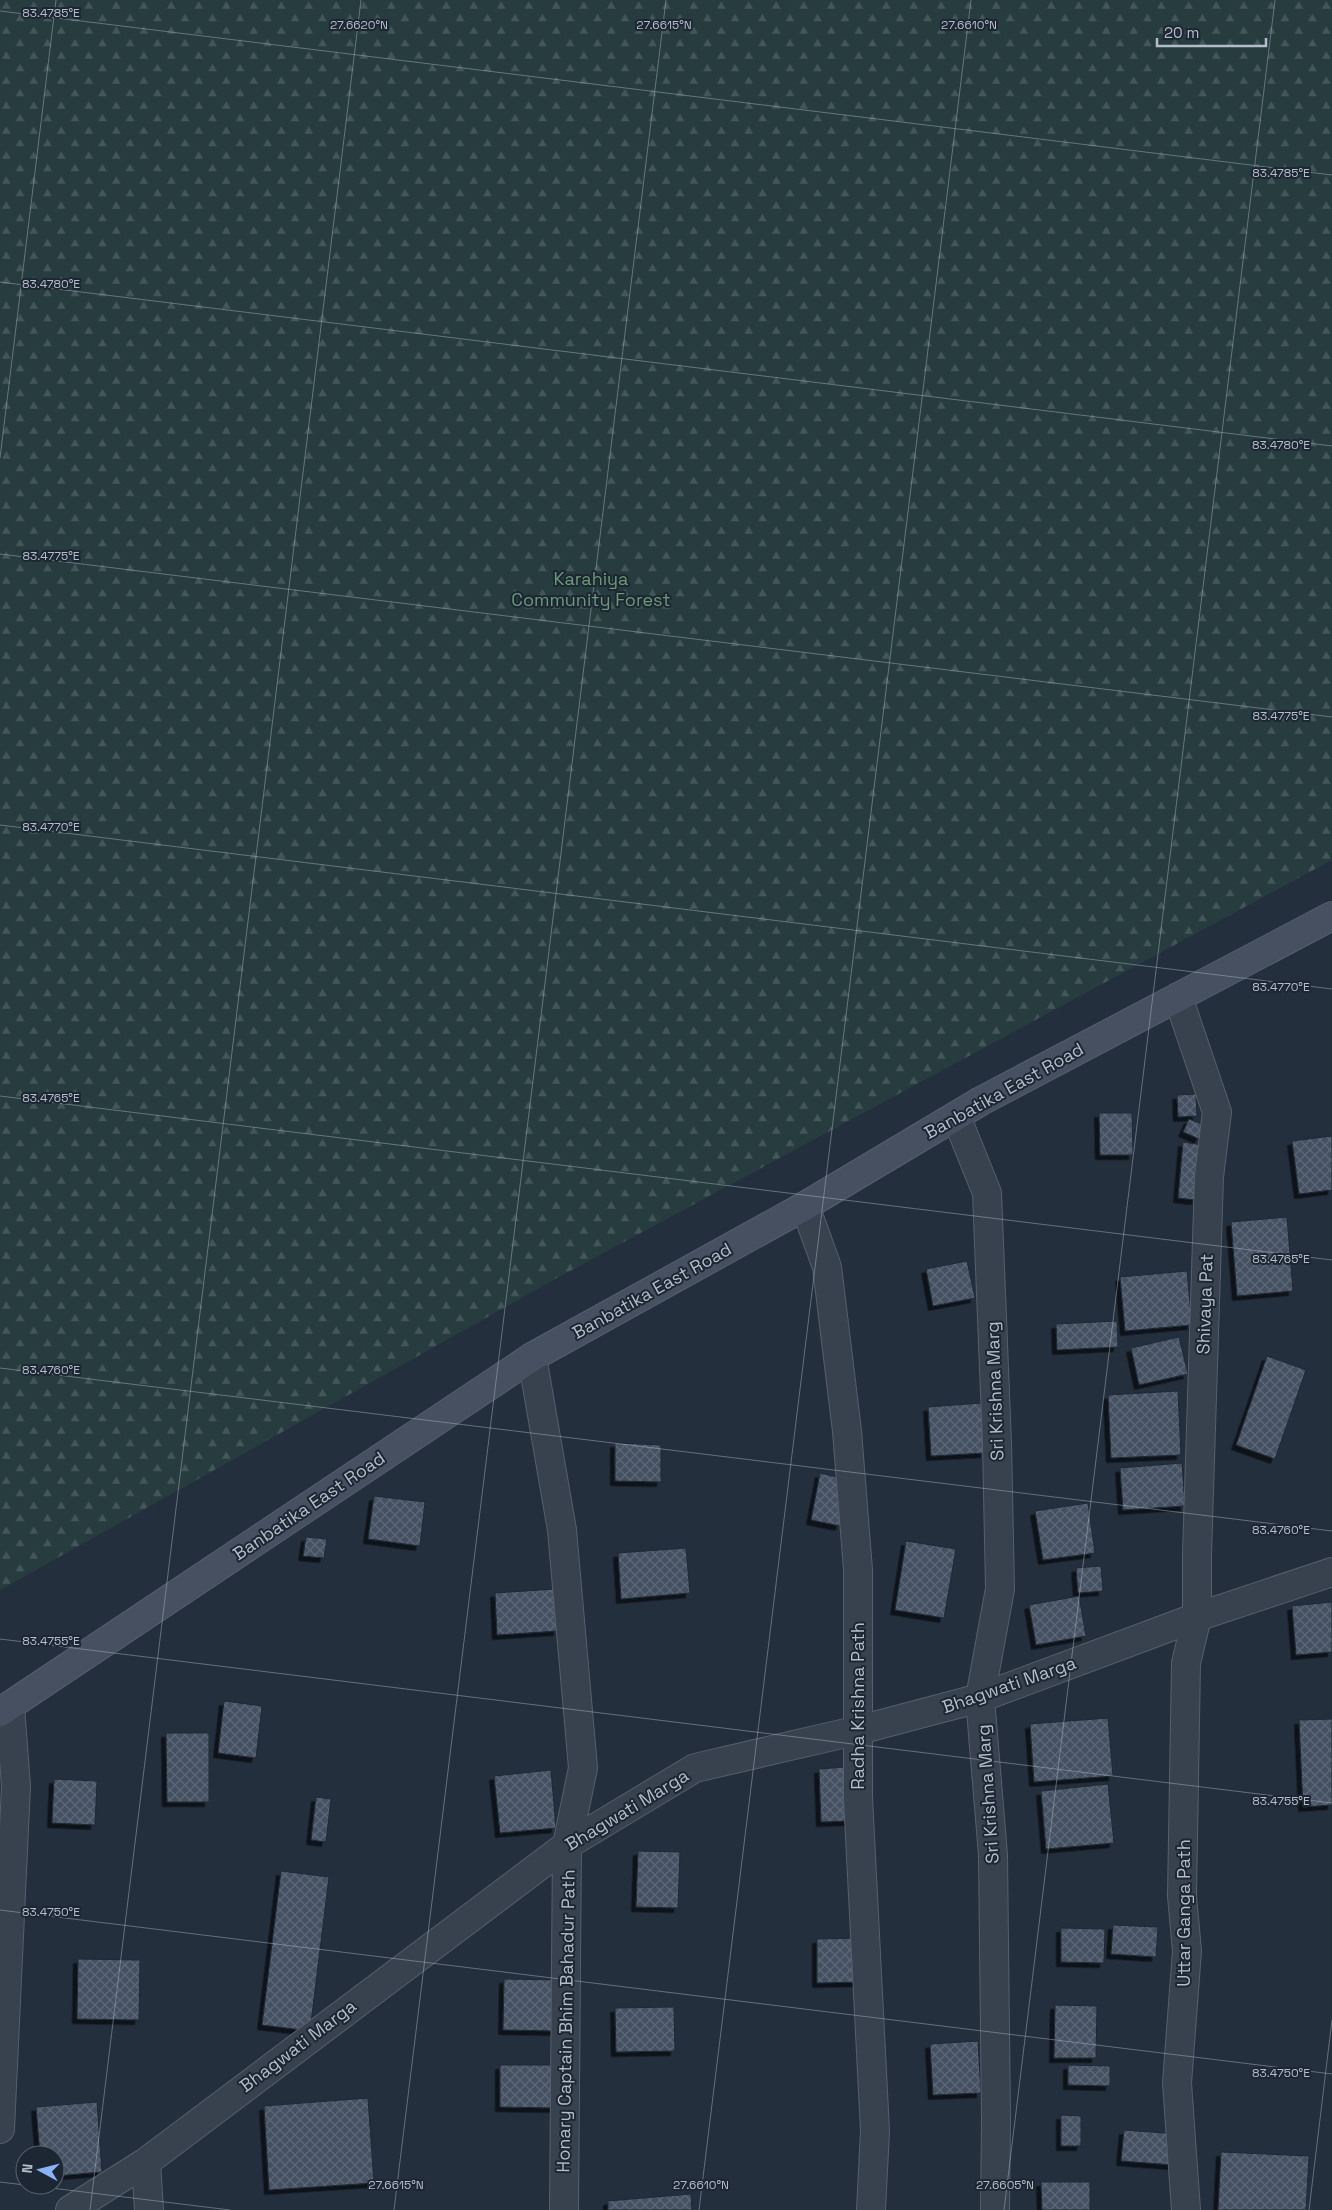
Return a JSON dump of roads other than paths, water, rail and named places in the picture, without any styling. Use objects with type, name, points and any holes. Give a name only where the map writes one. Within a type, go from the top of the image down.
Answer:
[{"type":"street","name":"Banbatika East Road","points":[[5,1710],[532,1357],[805,1206],[956,1116],[1178,997],[1331,919]]},
{"type":"street","name":"Shivaya Pat","points":[[1178,997],[1217,1112],[1209,1177],[1197,1554],[1197,1617]]},
{"type":"street","name":"Sri Krishna Marg","points":[[956,1116],[987,1193],[997,1443],[1000,1589],[980,1698],[993,1855],[996,2109],[995,2210]]},
{"type":"street","name":"Radha Krishna Path","points":[[805,1206],[826,1267],[846,1432],[858,1570],[858,1796],[875,2131],[871,2210]]},
{"type":"street","name":"Honary Captain Bhim Bahadur Path","points":[[532,1357],[562,1530],[583,1768],[567,1845],[564,2210]]},
{"type":"street","name":"Bhagwati Marga","points":[[70,2210],[146,2162],[567,1845],[695,1768],[859,1730],[980,1698],[1197,1617],[1332,1572]]},
{"type":"street","name":"Uttar Ganga Path","points":[[1186,2210],[1184,2153],[1177,2083],[1187,1951],[1182,1896],[1186,1663],[1197,1617]]},
{"type":"street","points":[[0,2129],[16,1786],[5,1710]]},
{"type":"street","points":[[146,2162],[149,2210]]},
{"type":"park label","name":"Karahiya Community Forest","points":[[591,589]]}]
